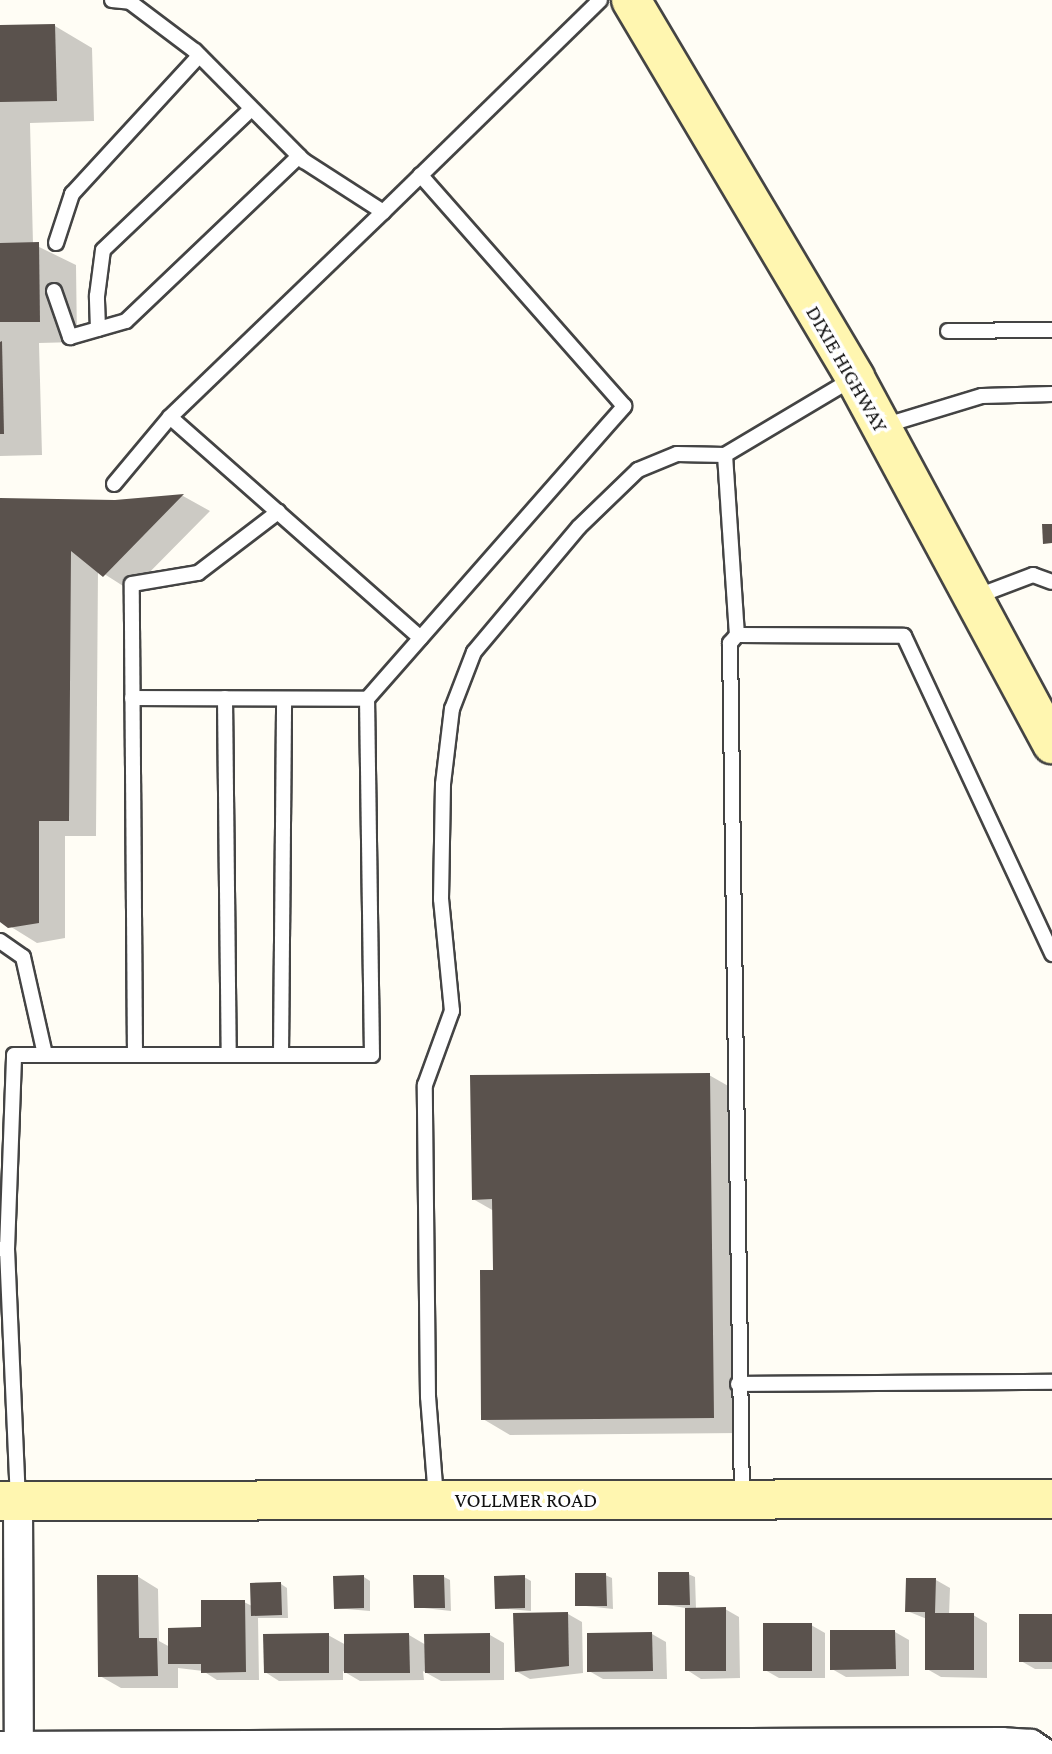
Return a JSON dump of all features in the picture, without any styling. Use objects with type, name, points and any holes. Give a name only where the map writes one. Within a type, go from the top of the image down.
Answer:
[{"type":"main road","name":"DIXIE HIGHWAY","points":[[631,0],[855,378],[1052,744]]},
{"type":"main road","name":"VOLLMER ROAD","points":[[9,1501],[1052,1499]]},
{"type":"street","points":[[9,1501],[13,1749],[730,1748],[1002,1742],[1031,1744],[1046,1754]]},
{"type":"lane","points":[[112,0],[130,2],[199,56],[299,156],[383,212]]},
{"type":"lane","points":[[114,484],[170,417],[600,0]]},
{"type":"lane","points":[[56,243],[72,194],[199,56]]},
{"type":"lane","points":[[98,329],[98,272],[103,250],[251,108]]},
{"type":"lane","points":[[54,291],[70,337],[126,321],[299,156]]},
{"type":"lane","points":[[9,1501],[4,1249],[7,1055],[372,1055],[367,699],[624,406],[420,175]]},
{"type":"lane","points":[[948,331],[1052,330]]},
{"type":"lane","points":[[436,1501],[428,1397],[425,1085],[452,1011],[441,899],[443,784],[452,709],[474,652],[579,527],[638,470],[677,454],[725,455],[855,378]]},
{"type":"lane","points":[[880,426],[982,396],[1052,394]]},
{"type":"lane","points":[[170,417],[421,638]]},
{"type":"lane","points":[[725,455],[737,635],[730,643],[738,1384],[742,1500]]},
{"type":"lane","points":[[135,1055],[132,584],[198,573],[278,512]]},
{"type":"lane","points":[[973,598],[1033,575],[1052,582]]},
{"type":"lane","points":[[737,635],[904,636],[1052,954]]},
{"type":"lane","points":[[132,698],[367,699]]},
{"type":"lane","points":[[225,698],[229,1055]]},
{"type":"lane","points":[[281,1055],[284,699]]},
{"type":"lane","points":[[0,941],[23,957],[45,1055]]},
{"type":"lane","points":[[738,1384],[1052,1382]]},
{"type":"building","points":[[55,24],[57,101],[0,102],[0,25]]},
{"type":"building","points":[[39,242],[40,322],[0,322],[0,243]]},
{"type":"building","points":[[2,341],[4,434],[0,434],[0,342]]},
{"type":"building","points":[[184,494],[103,577],[71,551],[69,821],[39,821],[39,923],[8,928],[0,922],[0,498],[115,500]]},
{"type":"building","points":[[1042,524],[1052,524],[1052,543],[1043,544]]},
{"type":"building","points":[[710,1073],[714,1418],[481,1420],[480,1270],[493,1270],[492,1199],[472,1200],[470,1075]]},
{"type":"building","points":[[658,1572],[689,1572],[690,1605],[658,1605]]},
{"type":"building","points":[[575,1573],[606,1573],[607,1606],[575,1606]]},
{"type":"building","points":[[97,1575],[138,1575],[139,1638],[157,1638],[158,1676],[98,1677]]},
{"type":"building","points":[[364,1575],[364,1608],[334,1609],[333,1576]]},
{"type":"building","points":[[413,1575],[444,1575],[445,1608],[414,1608]]},
{"type":"building","points":[[525,1575],[525,1608],[495,1609],[494,1576]]},
{"type":"building","points":[[906,1578],[936,1578],[935,1613],[974,1613],[974,1670],[925,1670],[925,1612],[905,1612]]},
{"type":"building","points":[[281,1582],[282,1615],[251,1616],[250,1583]]},
{"type":"building","points":[[201,1600],[245,1600],[246,1672],[201,1673],[201,1664],[168,1664],[168,1628],[201,1627]]},
{"type":"building","points":[[726,1607],[726,1671],[685,1671],[685,1608]]},
{"type":"building","points":[[568,1612],[569,1666],[515,1672],[513,1613]]},
{"type":"building","points":[[1019,1614],[1052,1614],[1052,1662],[1019,1662]]},
{"type":"building","points":[[763,1623],[812,1623],[812,1671],[763,1671]]},
{"type":"building","points":[[830,1630],[895,1630],[896,1669],[830,1670]]},
{"type":"building","points":[[652,1632],[653,1671],[587,1672],[587,1633]]},
{"type":"building","points":[[329,1633],[329,1673],[264,1673],[263,1634]]},
{"type":"building","points":[[409,1633],[410,1673],[344,1673],[344,1634]]},
{"type":"building","points":[[490,1633],[490,1673],[425,1673],[424,1634]]}]
